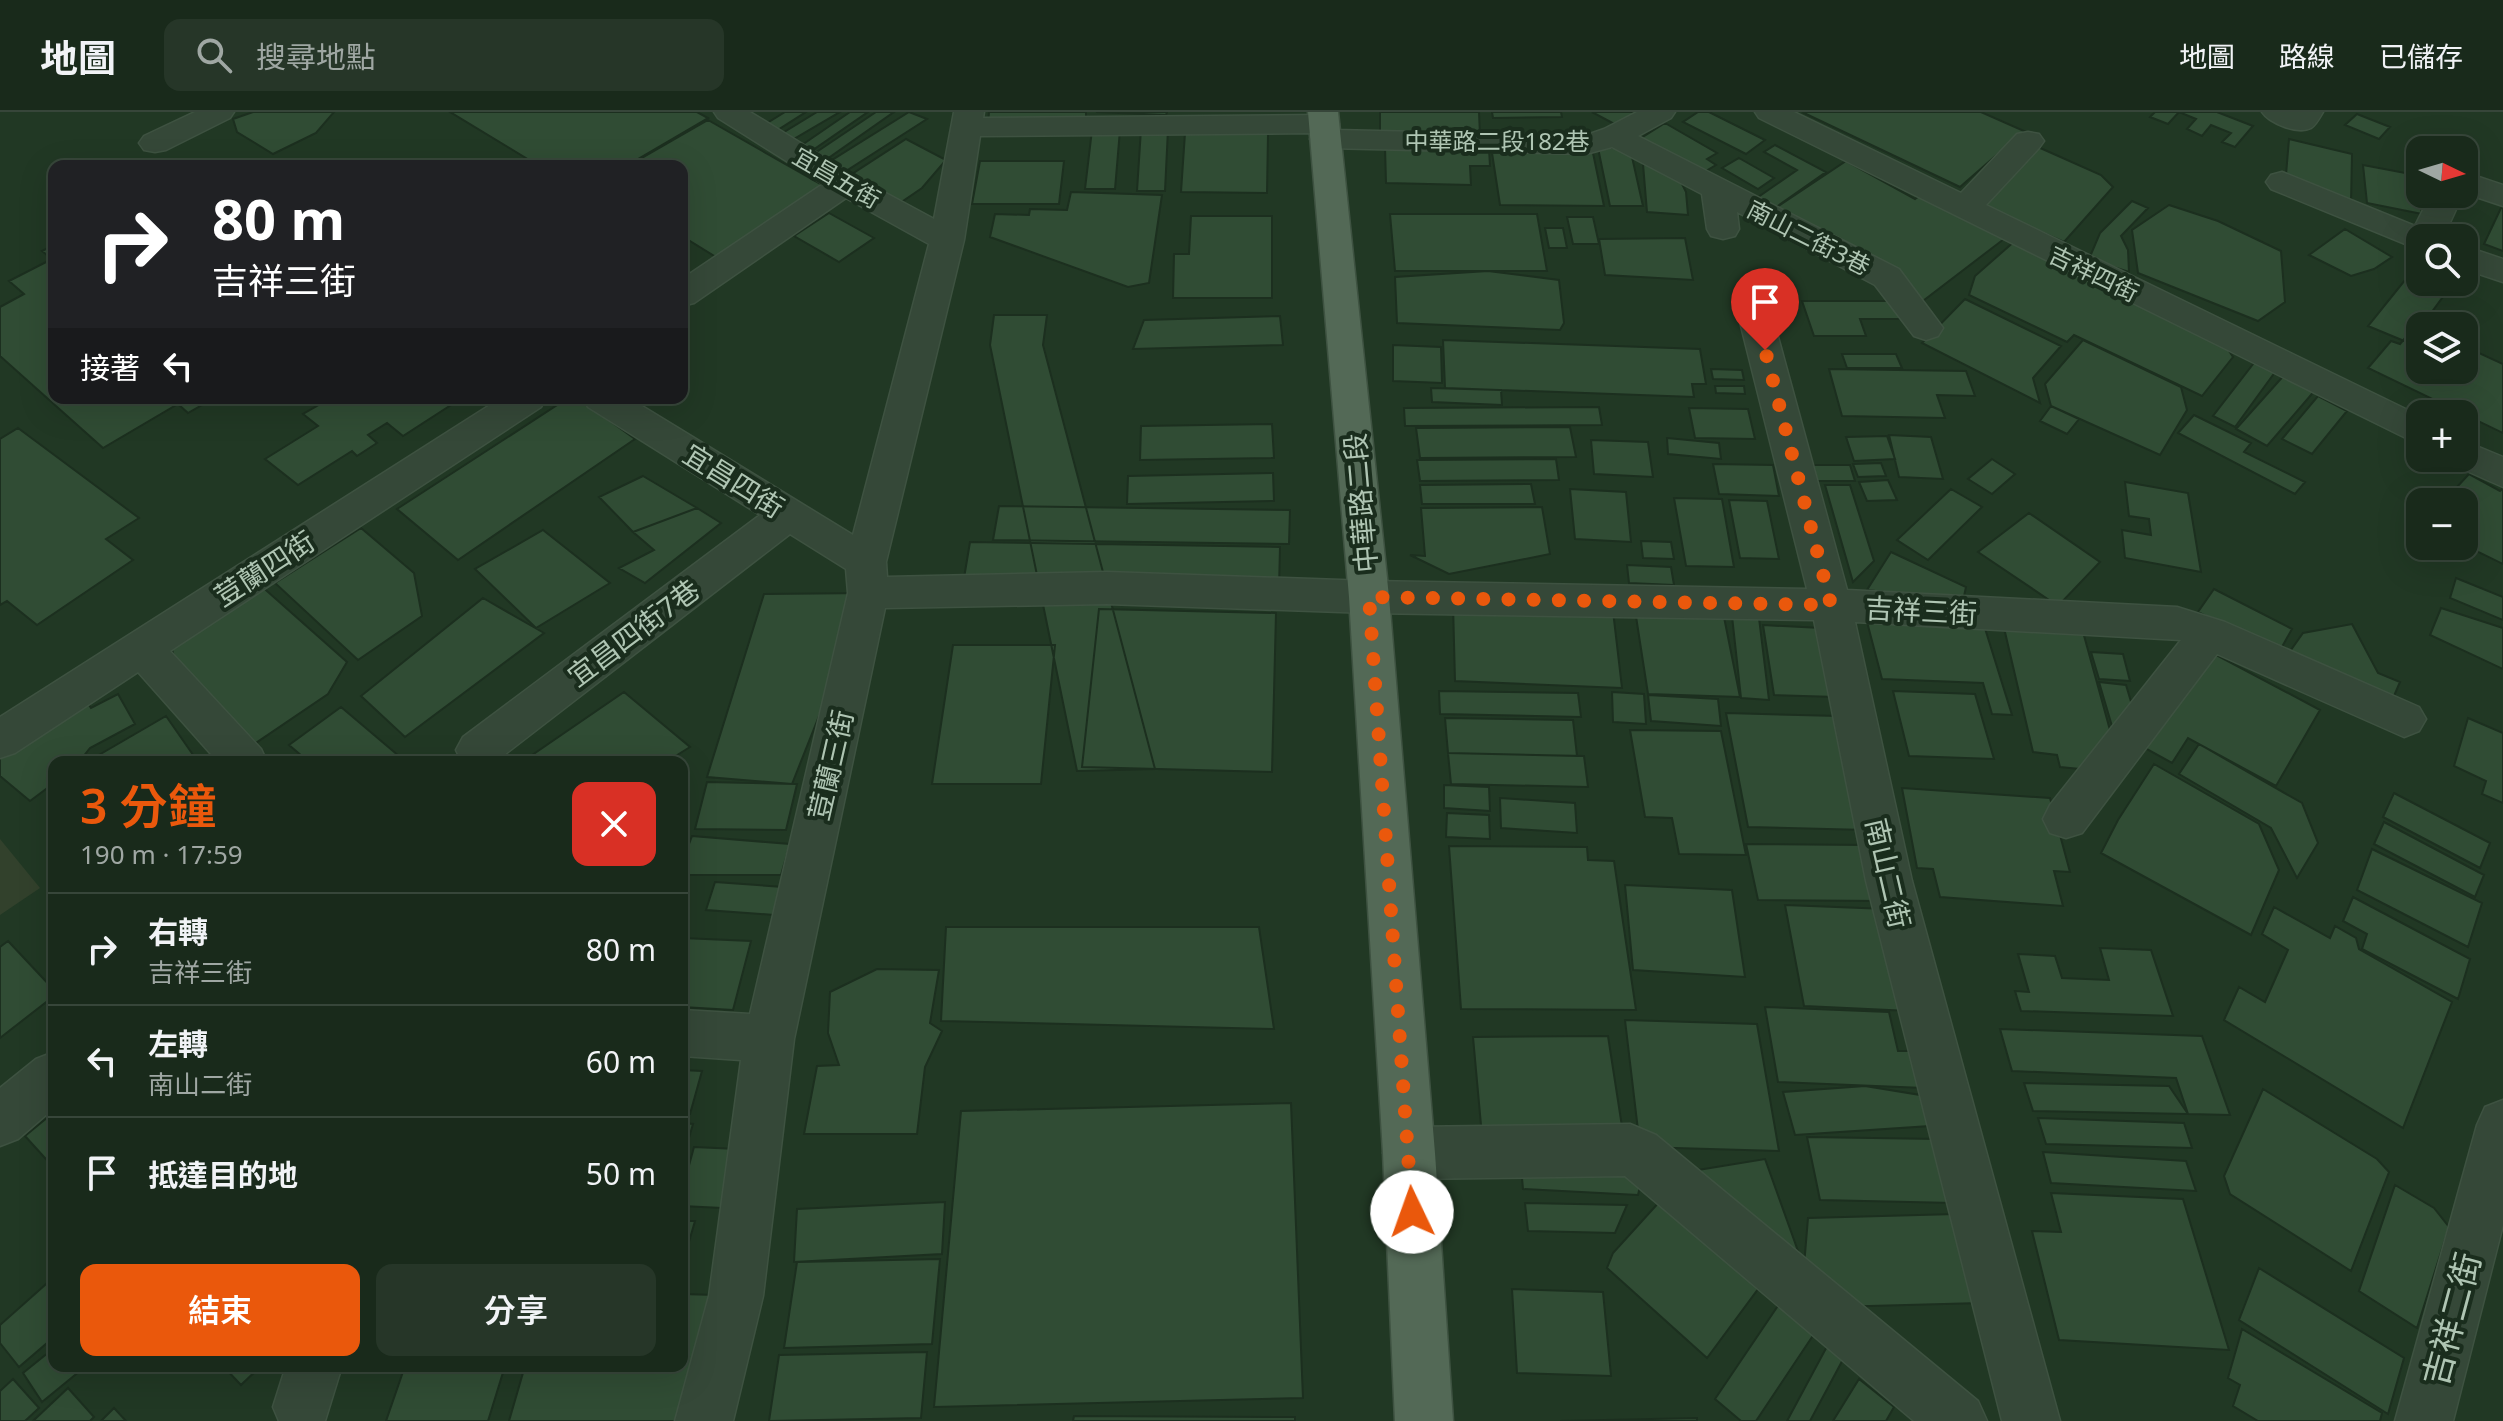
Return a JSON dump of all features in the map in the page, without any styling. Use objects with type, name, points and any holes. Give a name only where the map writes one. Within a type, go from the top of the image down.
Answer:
[{"type":"main road","name":"中華路二段","points":[[1324,125],[1369,597],[1409,1153],[1424,1421]]},
{"type":"street","points":[[155,143],[219,112]]},
{"type":"street","name":"宜昌五街","points":[[729,112],[845,184],[947,240]]},
{"type":"street","name":"中華路二段182巷","points":[[967,119],[1324,125],[1586,145],[1615,136],[1660,112]]},
{"type":"street","name":"吉祥四街","points":[[1770,112],[2406,425]]},
{"type":"street","name":"荳蘭三街","points":[[704,1421],[736,1296],[769,1039],[867,577],[947,240],[967,119]]},
{"type":"street","points":[[1615,136],[1717,189],[1723,229]]},
{"type":"street","points":[[1964,209],[2028,141]]},
{"type":"street","points":[[2282,182],[2406,234]]},
{"type":"street","points":[[688,291],[845,184]]},
{"type":"street","points":[[2478,187],[2503,196]]},
{"type":"street","name":"南山二街3巷","points":[[1717,189],[1887,277],[1926,328]]},
{"type":"street","points":[[2478,262],[2503,271]]},
{"type":"street","name":"南山二街","points":[[1757,322],[1831,605],[1889,881],[2031,1421]]},
{"type":"street","name":"荳蘭四街","points":[[0,740],[519,404]]},
{"type":"street","name":"宜昌四街","points":[[611,404],[788,514],[867,577]]},
{"type":"street","points":[[2478,461],[2503,473]]},
{"type":"street","name":"宜昌四街7巷","points":[[478,750],[788,514]]},
{"type":"street","name":"吉祥三街","points":[[867,577],[1369,597],[1831,605],[2177,623],[2210,633],[2404,719]]},
{"type":"street","points":[[2066,819],[2210,633]]},
{"type":"street","points":[[141,647],[240,756]]},
{"type":"street","points":[[688,1033],[769,1039]]},
{"type":"street","points":[[0,1121],[48,1081]]},
{"type":"street","name":"吉祥二街","points":[[2424,1421],[2503,1125]]},
{"type":"street","points":[[1409,1153],[1630,1150],[1638,1153],[1958,1421]]},
{"type":"green space","points":[[0,839],[40,888],[0,915]]},
{"type":"building","points":[[253,112],[334,112],[316,133],[273,154],[237,132],[233,119]]},
{"type":"building","points":[[450,112],[697,112],[708,118],[636,160],[529,160]]},
{"type":"building","points":[[785,112],[806,112],[776,131],[764,125]]},
{"type":"building","points":[[817,112],[840,112],[792,140],[781,134]]},
{"type":"building","points":[[850,112],[868,112],[810,152],[799,147]]},
{"type":"building","points":[[876,112],[894,112],[827,159],[815,153]]},
{"type":"building","points":[[909,112],[927,119],[846,171],[829,162]]},
{"type":"building","points":[[989,112],[1086,112],[1086,122],[988,125]]},
{"type":"building","points":[[1096,112],[1167,112],[1166,115]]},
{"type":"building","points":[[1380,112],[1479,112],[1480,135],[1380,132]]},
{"type":"building","points":[[1492,112],[1561,112],[1562,117],[1493,118]]},
{"type":"building","points":[[1592,112],[1642,112],[1620,127]]},
{"type":"building","points":[[1698,112],[1709,112],[1765,140],[1746,154],[1683,122]]},
{"type":"building","points":[[1802,112],[1981,112],[2024,131],[1960,187]]},
{"type":"building","points":[[2155,112],[2179,112],[2168,124],[2150,117]]},
{"type":"building","points":[[2179,112],[2217,112],[2253,126],[2235,147],[2222,142],[2231,133],[2211,125],[2202,136],[2187,129],[2196,119]]},
{"type":"building","points":[[2357,114],[2390,127],[2379,139],[2345,125]]},
{"type":"building","points":[[708,120],[829,189],[719,259],[688,240],[688,160],[638,160]]},
{"type":"building","points":[[1665,123],[1717,153],[1707,159],[1716,165],[1699,175],[1638,140]]},
{"type":"building","points":[[1141,129],[1168,129],[1165,191],[1137,191]]},
{"type":"building","points":[[1092,130],[1120,130],[1115,189],[1085,189]]},
{"type":"building","points":[[1185,133],[1268,134],[1267,193],[1181,192]]},
{"type":"building","points":[[906,139],[946,160],[922,188],[900,203],[849,176]]},
{"type":"building","points":[[2289,139],[2352,154],[2351,203],[2285,187]]},
{"type":"building","points":[[1775,145],[1826,172],[1772,210],[1754,200],[1797,170],[1764,152]]},
{"type":"building","points":[[1385,147],[1489,149],[1490,166],[1470,166],[1471,185],[1386,183]]},
{"type":"building","points":[[2038,147],[2101,175],[2113,187],[2064,242],[1983,206]]},
{"type":"building","points":[[1598,148],[1630,148],[1643,206],[1610,206]]},
{"type":"building","points":[[1492,153],[1593,153],[1604,206],[1500,205]]},
{"type":"building","points":[[1739,158],[1774,178],[1758,189],[1722,168]]},
{"type":"building","points":[[980,161],[1064,161],[1059,204],[972,204]]},
{"type":"building","points":[[1846,161],[1915,199],[1922,194],[2004,239],[1915,307],[1771,211]]},
{"type":"building","points":[[1643,164],[1673,166],[1686,192],[1688,215],[1647,212]]},
{"type":"building","points":[[2363,165],[2406,173],[2406,208],[2421,208],[2422,214],[2367,203]]},
{"type":"building","points":[[1071,192],[1162,195],[1149,283],[1128,287],[990,237],[995,214],[1029,215],[1030,209],[1067,210]]},
{"type":"building","points":[[2132,201],[2148,208],[2121,236],[2128,250],[2129,272],[2089,259],[2100,233]]},
{"type":"building","points":[[2169,205],[2218,221],[2281,251],[2285,302],[2258,321],[2138,273],[2132,230]]},
{"type":"building","points":[[2503,208],[2503,251],[2484,244]]},
{"type":"building","points":[[829,213],[874,238],[839,262],[794,236]]},
{"type":"building","points":[[1390,214],[1537,214],[1547,271],[1395,271]]},
{"type":"building","points":[[1191,216],[1272,216],[1272,298],[1173,298],[1174,254],[1189,254]]},
{"type":"building","points":[[1567,217],[1593,217],[1599,244],[1573,244]]},
{"type":"building","points":[[1545,228],[1563,228],[1567,248],[1549,248]]},
{"type":"building","points":[[2345,229],[2392,257],[2374,269],[2351,276],[2309,255]]},
{"type":"building","points":[[1685,238],[1693,280],[1605,275],[1599,239]]},
{"type":"building","points":[[2016,240],[2224,343],[2233,357],[2202,396],[2074,335],[2067,342],[1969,295],[1975,276]]},
{"type":"building","points":[[48,261],[48,399],[0,356],[0,307],[24,294],[9,281]]},
{"type":"building","points":[[1488,271],[1559,280],[1564,323],[1560,330],[1397,323],[1395,277]]},
{"type":"building","points":[[2405,280],[2406,296],[2442,298],[2432,312],[2406,312],[2406,342],[2368,326]]},
{"type":"building","points":[[1965,299],[2061,346],[2033,378],[2040,403],[1922,343]]},
{"type":"building","points":[[1802,301],[1898,301],[1913,319],[1860,319],[1866,336],[1814,336]]},
{"type":"building","points":[[994,315],[1047,315],[1043,345],[1155,769],[1077,771],[990,345]]},
{"type":"building","points":[[1280,316],[1283,345],[1133,349],[1144,320]]},
{"type":"building","points":[[2406,337],[2406,384],[2478,384],[2478,352],[2503,364],[2503,433],[2478,421],[2478,400],[2434,400],[2368,368],[2391,341],[2400,344]]},
{"type":"building","points":[[1443,340],[1700,349],[1706,384],[1692,384],[1694,397],[1445,388]]},
{"type":"building","points":[[2083,340],[2181,387],[2187,410],[2160,455],[2051,406],[2045,384]]},
{"type":"building","points":[[1393,345],[1441,347],[1442,383],[1393,381]]},
{"type":"building","points":[[1842,354],[1896,354],[1902,368],[1847,368]]},
{"type":"building","points":[[2257,359],[2278,368],[2235,427],[2213,416]]},
{"type":"building","points":[[1711,369],[1742,370],[1744,380],[1713,379]]},
{"type":"building","points":[[1829,369],[1966,371],[1975,396],[1937,395],[1945,418],[1842,416]]},
{"type":"building","points":[[2286,373],[2317,388],[2267,446],[2236,429]]},
{"type":"building","points":[[1715,386],[1744,386],[1745,394],[1716,393]]},
{"type":"building","points":[[1431,388],[1501,390],[1502,405],[1432,402]]},
{"type":"building","points":[[2318,396],[2347,411],[2312,454],[2282,439]]},
{"type":"building","points":[[54,404],[178,404],[103,448]]},
{"type":"building","points":[[178,404],[204,404],[188,413]]},
{"type":"building","points":[[320,404],[451,405],[403,436],[387,423],[368,435],[377,443],[357,456],[352,451],[298,485],[265,459],[318,426],[303,414]]},
{"type":"building","points":[[559,404],[586,404],[635,439],[458,560],[397,509]]},
{"type":"building","points":[[2051,406],[2079,419],[2067,434],[2040,421]]},
{"type":"building","points":[[1599,407],[1602,425],[1405,426],[1404,408]]},
{"type":"building","points":[[1689,408],[1748,409],[1755,439],[1695,438]]},
{"type":"building","points":[[2194,415],[2251,443],[2244,452],[2305,482],[2295,494],[2178,433]]},
{"type":"building","points":[[1272,424],[1274,458],[1140,460],[1141,426]]},
{"type":"building","points":[[1570,427],[1576,457],[1420,458],[1416,428]]},
{"type":"building","points":[[18,428],[139,518],[106,539],[133,560],[37,625],[7,601],[0,605],[0,439]]},
{"type":"building","points":[[1889,435],[1931,437],[1943,479],[1899,477]]},
{"type":"building","points":[[1887,436],[1895,459],[1854,461],[1846,437]]},
{"type":"building","points":[[1667,438],[1719,443],[1721,459],[1668,454]]},
{"type":"building","points":[[1591,440],[1648,442],[1653,477],[1594,474]]},
{"type":"building","points":[[1556,459],[1559,480],[1420,481],[1417,460]]},
{"type":"building","points":[[1992,459],[2015,474],[1992,494],[1968,479]]},
{"type":"building","points":[[1881,463],[1886,476],[1858,477],[1853,464]]},
{"type":"building","points":[[1713,464],[1773,465],[1779,496],[1719,494]]},
{"type":"building","points":[[1813,465],[1850,465],[1855,481],[1817,481]]},
{"type":"building","points":[[1273,473],[1274,501],[1127,504],[1128,476]]},
{"type":"building","points":[[2469,474],[2500,491],[2503,488],[2503,564],[2478,552],[2478,488],[2456,488]]},
{"type":"building","points":[[643,476],[697,508],[633,532],[599,497]]},
{"type":"building","points":[[1888,480],[1897,500],[1867,501],[1859,482]]},
{"type":"building","points":[[2125,482],[2188,493],[2201,572],[2125,558],[2122,530],[2151,535],[2149,519],[2129,516]]},
{"type":"building","points":[[1531,484],[1535,504],[1422,504],[1420,485]]},
{"type":"building","points":[[1825,485],[1850,485],[1874,561],[1853,582]]},
{"type":"building","points":[[1570,489],[1626,492],[1631,542],[1575,539]]},
{"type":"building","points":[[1951,489],[1982,507],[1928,560],[1897,540]]},
{"type":"building","points":[[1674,498],[1722,499],[1734,567],[1686,566]]},
{"type":"building","points":[[1729,500],[1767,501],[1779,559],[1740,558]]},
{"type":"building","points":[[999,506],[1290,510],[1289,544],[993,540]]},
{"type":"building","points":[[1542,507],[1550,554],[1449,574],[1410,555],[1425,556],[1421,508]]},
{"type":"building","points":[[697,508],[721,523],[645,583],[619,568],[654,550],[633,532]]},
{"type":"building","points":[[2029,513],[2100,562],[2058,606],[1978,552]]},
{"type":"building","points":[[361,528],[414,573],[422,616],[358,660],[275,583]]},
{"type":"building","points":[[543,530],[610,583],[536,628],[475,569]]},
{"type":"building","points":[[1641,541],[1671,542],[1674,559],[1643,558]]},
{"type":"building","points":[[970,542],[1280,547],[1279,589],[963,584]]},
{"type":"building","points":[[1891,552],[1966,587],[1963,601],[1867,590]]},
{"type":"building","points":[[1627,565],[1671,567],[1674,585],[1629,583]]},
{"type":"building","points":[[2456,578],[2503,597],[2503,620],[2450,598]]},
{"type":"building","points":[[259,584],[347,662],[328,694],[250,747],[177,668],[170,642]]},
{"type":"building","points":[[2214,589],[2292,629],[2278,654],[2198,612]]},
{"type":"building","points":[[868,593],[792,784],[707,777],[764,594]]},
{"type":"building","points":[[483,598],[544,633],[405,737],[361,696]]},
{"type":"building","points":[[1453,604],[1613,611],[1622,688],[1455,681]]},
{"type":"building","points":[[2441,608],[2503,628],[2503,669],[2430,635]]},
{"type":"building","points":[[1099,609],[1276,613],[1272,772],[1082,767]]},
{"type":"building","points":[[1635,610],[1723,612],[1740,697],[1648,694]]},
{"type":"building","points":[[2001,615],[2080,621],[2113,741],[2100,771],[2060,767],[2057,755],[2033,752]]},
{"type":"building","points":[[1732,616],[1759,618],[1769,700],[1741,698]]},
{"type":"building","points":[[1866,618],[1983,622],[2012,715],[1992,714],[1983,683],[1882,679]]},
{"type":"building","points":[[2352,624],[2378,673],[2400,682],[2394,696],[2365,698],[2286,657],[2303,633]]},
{"type":"building","points":[[1763,625],[1821,628],[1836,697],[1774,695]]},
{"type":"building","points":[[953,645],[1055,645],[1041,784],[932,784]]},
{"type":"building","points":[[2205,649],[2320,710],[2276,786],[2188,738],[2172,763],[2143,747]]},
{"type":"building","points":[[2091,652],[2123,654],[2130,681],[2099,679]]},
{"type":"building","points":[[2099,682],[2126,685],[2132,705],[2114,733]]},
{"type":"building","points":[[1439,691],[1578,693],[1581,717],[1440,714]]},
{"type":"building","points":[[1893,691],[1975,694],[1994,759],[1909,756]]},
{"type":"building","points":[[624,692],[690,747],[676,756],[531,756]]},
{"type":"building","points":[[1612,692],[1644,694],[1646,724],[1613,722]]},
{"type":"building","points":[[118,694],[135,724],[90,748],[84,756],[48,756],[48,788],[30,801],[0,776],[0,758],[85,699],[91,708]]},
{"type":"building","points":[[1648,695],[1718,699],[1721,726],[1651,721]]},
{"type":"building","points":[[341,707],[399,756],[302,756],[289,745]]},
{"type":"building","points":[[1726,713],[1839,716],[1866,830],[1748,827]]},
{"type":"building","points":[[166,716],[194,756],[97,756]]},
{"type":"building","points":[[1445,718],[1573,720],[1577,756],[1448,753]]},
{"type":"building","points":[[2468,718],[2503,733],[2503,803],[2482,794],[2486,781],[2454,766]]},
{"type":"building","points":[[1630,730],[1721,731],[1746,855],[1679,854],[1672,818],[1645,817]]},
{"type":"building","points":[[2199,744],[2302,803],[2318,843],[2297,878],[2271,828],[2179,774]]},
{"type":"building","points":[[1448,753],[1584,756],[1588,787],[1451,784]]},
{"type":"building","points":[[2154,764],[2259,824],[2279,870],[2251,935],[2101,853]]},
{"type":"building","points":[[707,782],[797,784],[786,830],[695,829]]},
{"type":"building","points":[[1444,785],[1489,787],[1490,811],[1444,808]]},
{"type":"building","points":[[1902,788],[2050,798],[2070,872],[2054,871],[2063,906],[1940,897],[1933,869],[1917,868]]},
{"type":"building","points":[[2394,793],[2490,843],[2480,868],[2383,817]]},
{"type":"building","points":[[1500,798],[1575,803],[1577,833],[1501,828]]},
{"type":"building","points":[[1447,813],[1489,815],[1490,839],[1446,837]]},
{"type":"building","points":[[2384,822],[2484,875],[2475,897],[2374,844]]},
{"type":"building","points":[[692,836],[790,844],[781,875],[688,875],[688,847]]},
{"type":"building","points":[[1746,844],[1867,845],[1882,901],[1758,900]]},
{"type":"building","points":[[1449,846],[1587,847],[1588,860],[1614,861],[1636,1010],[1461,1009]]},
{"type":"building","points":[[2372,849],[2482,903],[2468,947],[2357,890]]},
{"type":"building","points":[[715,882],[783,887],[774,915],[706,910]]},
{"type":"building","points":[[1625,885],[1732,890],[1745,977],[1633,970]]},
{"type":"building","points":[[2353,897],[2470,959],[2458,999],[2362,949],[2367,934],[2343,921]]},
{"type":"building","points":[[1785,905],[1887,909],[1910,1011],[1804,1006]]},
{"type":"building","points":[[2274,907],[2330,938],[2335,926],[2356,938],[2359,949],[2452,1002],[2403,1128],[2224,1020],[2239,987],[2265,1002],[2288,950],[2262,934]]},
{"type":"building","points":[[946,927],[1259,927],[1274,1029],[941,1021]]},
{"type":"building","points":[[688,938],[751,941],[733,1010],[688,1007]]},
{"type":"building","points":[[8,941],[48,984],[48,1001],[0,1038],[0,947]]},
{"type":"building","points":[[2100,948],[2151,950],[2173,1016],[2021,1011],[2015,991],[2029,992],[2018,954],[2055,956],[2062,978],[2109,980]]},
{"type":"building","points":[[877,969],[939,970],[930,1023],[942,1031],[925,1067],[917,1134],[804,1134],[817,1066],[839,1065],[828,1033],[830,992]]},
{"type":"building","points":[[1765,1007],[1889,1012],[1898,1051],[1916,1051],[1924,1088],[1778,1082]]},
{"type":"building","points":[[1625,1020],[1757,1024],[1779,1151],[1640,1147]]},
{"type":"building","points":[[2000,1029],[2202,1036],[2230,1115],[2188,1114],[2176,1078],[2012,1071]]},
{"type":"building","points":[[1608,1036],[1625,1146],[1483,1147],[1473,1037]]},
{"type":"building","points":[[688,1070],[702,1071],[690,1114]]},
{"type":"building","points":[[2024,1083],[2169,1086],[2188,1114],[2033,1111]]},
{"type":"building","points":[[1865,1086],[1920,1095],[1930,1126],[1795,1135],[1783,1092]]},
{"type":"building","points":[[2263,1089],[2377,1159],[2389,1172],[2351,1271],[2230,1194],[2224,1176]]},
{"type":"building","points":[[1291,1103],[1303,1398],[934,1407],[961,1111]]},
{"type":"building","points":[[48,1117],[48,1161],[25,1136]]},
{"type":"building","points":[[2038,1118],[2184,1123],[2192,1148],[2046,1144]]},
{"type":"building","points":[[688,1124],[693,1124],[688,1141]]},
{"type":"building","points":[[1807,1137],[1938,1139],[1954,1203],[1820,1200]]},
{"type":"building","points":[[694,1147],[737,1149],[722,1208],[688,1206],[688,1169]]},
{"type":"building","points":[[2043,1152],[2186,1161],[2196,1191],[2051,1183]]},
{"type":"building","points":[[1520,1156],[1646,1161],[1638,1195],[1523,1189]]},
{"type":"building","points":[[1765,1159],[1798,1251],[1778,1263],[1692,1171]]},
{"type":"building","points":[[2395,1185],[2434,1208],[2449,1227],[2417,1328],[2359,1291]]},
{"type":"building","points":[[1671,1189],[1761,1285],[1707,1358],[1607,1268],[1613,1253]]},
{"type":"building","points":[[2051,1193],[2183,1199],[2229,1350],[2059,1340],[2032,1231],[2061,1232]]},
{"type":"building","points":[[945,1202],[942,1254],[794,1262],[797,1209]]},
{"type":"building","points":[[1525,1203],[1627,1205],[1615,1233],[1528,1231]]},
{"type":"building","points":[[1956,1214],[1981,1303],[1832,1307],[1803,1278],[1808,1218]]},
{"type":"building","points":[[688,1221],[695,1221],[688,1245]]},
{"type":"building","points":[[940,1259],[932,1344],[784,1348],[797,1262]]},
{"type":"building","points":[[2259,1268],[2404,1358],[2388,1414],[2239,1320]]},
{"type":"building","points":[[48,1282],[48,1342],[19,1367],[0,1343],[0,1325]]},
{"type":"building","points":[[1790,1288],[1826,1316],[1756,1421],[1741,1421],[1715,1399]]},
{"type":"building","points":[[1512,1289],[1603,1292],[1611,1376],[1517,1373]]},
{"type":"building","points":[[688,1294],[716,1295],[686,1421],[509,1421],[523,1372],[688,1372]]},
{"type":"building","points":[[2242,1329],[2382,1413],[2380,1421],[2258,1421],[2233,1406],[2240,1385],[2228,1378]]},
{"type":"building","points":[[1831,1339],[1847,1352],[1810,1421],[1787,1421]]},
{"type":"building","points":[[927,1352],[921,1418],[769,1421],[779,1355]]},
{"type":"building","points":[[48,1353],[48,1372],[79,1372],[42,1402],[23,1373]]},
{"type":"building","points":[[229,1372],[255,1372],[241,1385]]},
{"type":"building","points":[[403,1372],[503,1372],[488,1421],[386,1421]]},
{"type":"building","points":[[13,1379],[39,1408],[25,1421],[0,1421],[0,1391]]},
{"type":"building","points":[[1859,1379],[1894,1407],[1886,1421],[1833,1421]]},
{"type":"building","points":[[68,1388],[94,1417],[90,1421],[33,1421]]},
{"type":"building","points":[[114,1408],[126,1421],[101,1421]]},
{"type":"building","points":[[1074,1416],[1295,1417],[1295,1421],[1073,1421]]},
{"type":"building","points":[[1697,1418],[1697,1421],[1560,1421]]},
{"type":"route","points":[[1412,1212],[1369,597],[1831,605],[1765,350]]}]
